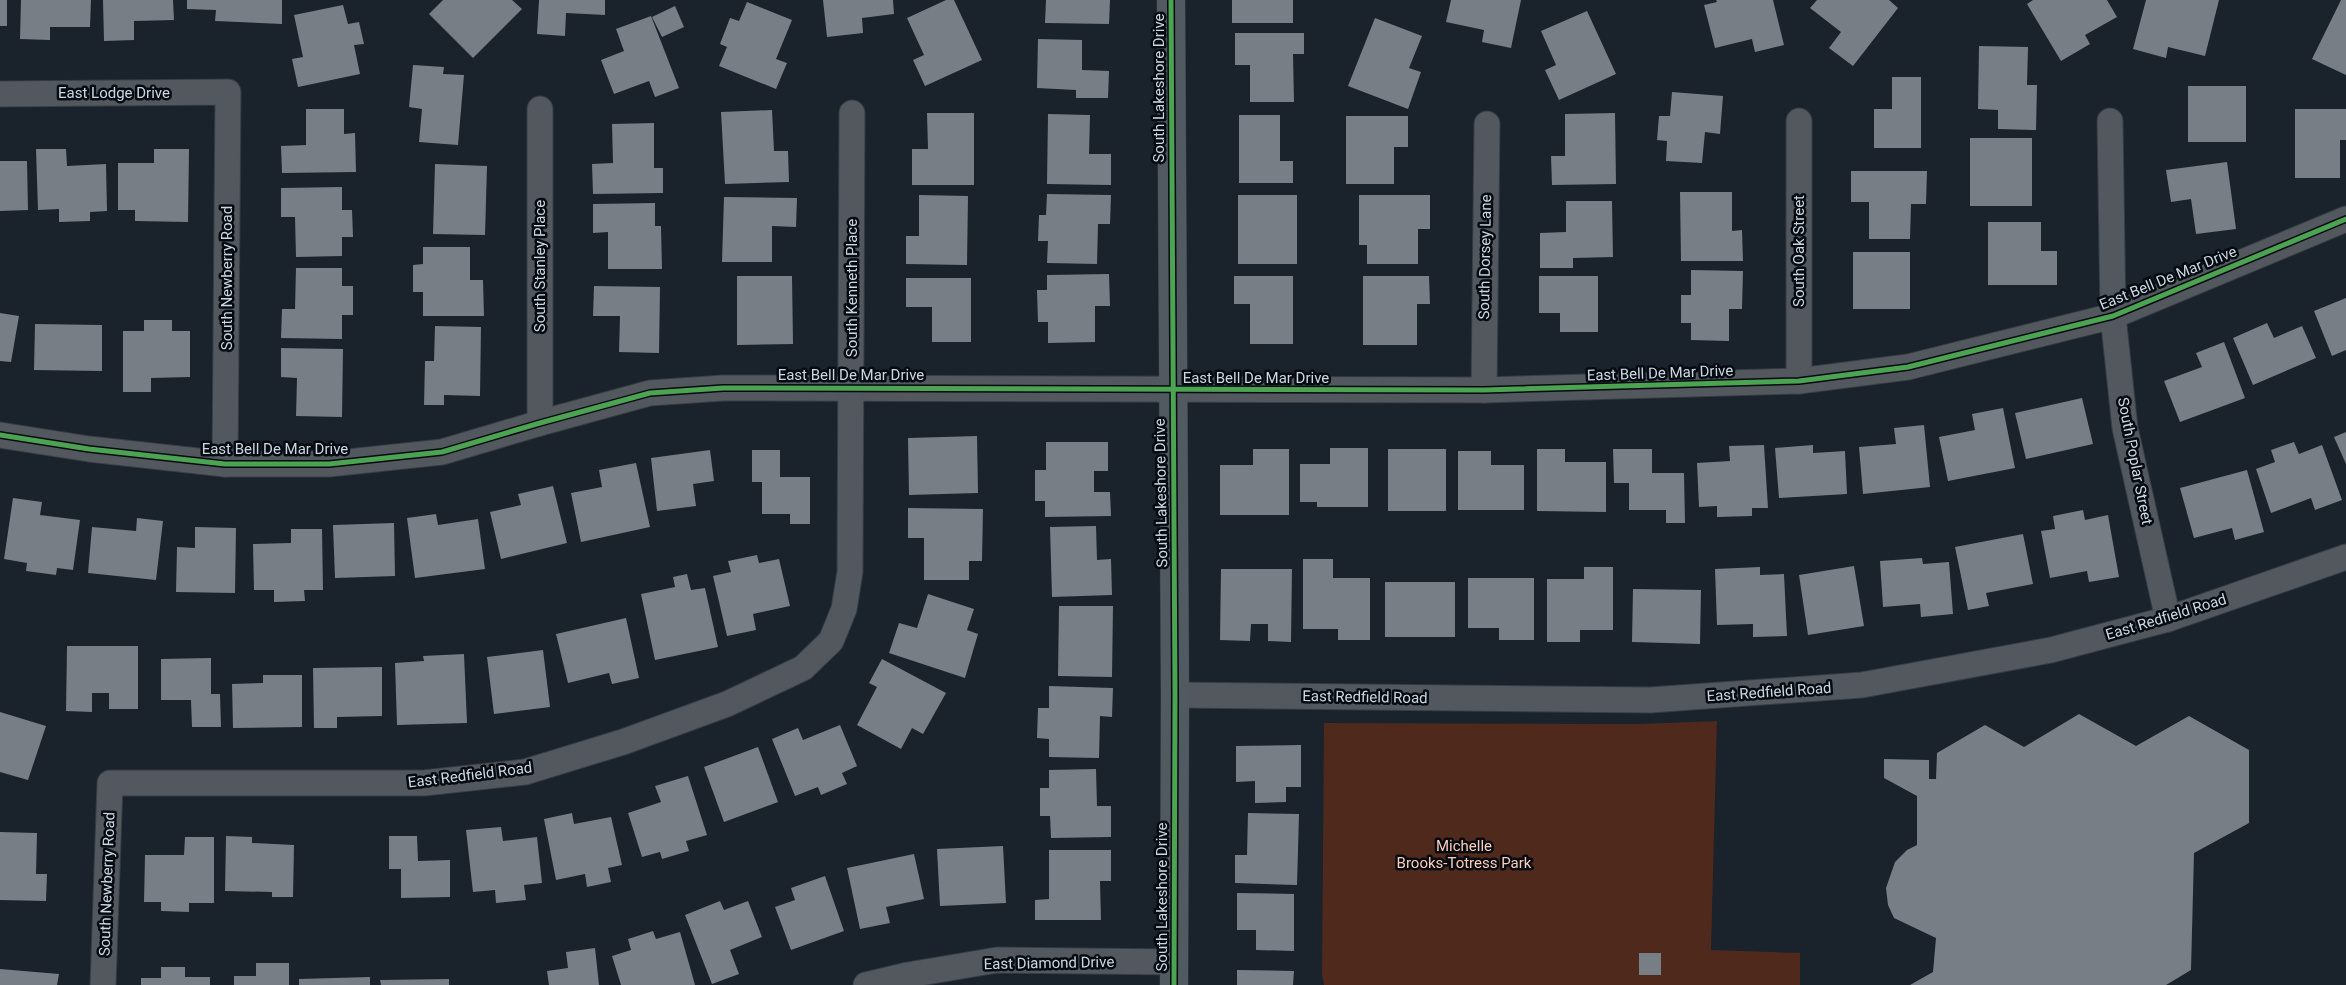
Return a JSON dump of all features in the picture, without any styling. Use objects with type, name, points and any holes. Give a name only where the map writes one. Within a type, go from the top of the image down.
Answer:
[{"type":"street","name":"South Lakeshore Drive","points":[[1171,0],[1175,695],[1174,973]]},
{"type":"street","name":"East Lodge Drive","points":[[0,94],[228,92]]},
{"type":"street","name":"South Newberry Road","points":[[225,464],[228,92]]},
{"type":"street","name":"South Stanley Place","points":[[540,110],[540,423]]},
{"type":"street","name":"South Kenneth Place","points":[[831,641],[844,609],[850,572],[852,113]]},
{"type":"street","name":"South Oak Street","points":[[1799,121],[1799,382]]},
{"type":"street","name":"South Poplar Street","points":[[2110,121],[2113,316],[2125,428],[2168,619]]},
{"type":"street","name":"South Dorsey Lane","points":[[1484,390],[1487,124]]},
{"type":"street","name":"East Bell De Mar Drive","points":[[0,435],[89,450],[225,464],[329,464],[442,452],[650,393],[723,388],[1484,390],[1799,382],[1908,367],[2113,316],[2346,219]]},
{"type":"street","name":"East Redfield Road","points":[[1175,695],[1650,700],[1862,685],[2051,650],[2168,619],[2346,557]]},
{"type":"street","name":"East Redfield Road","points":[[110,783],[424,783],[525,772],[623,742],[727,704],[803,668],[831,641]]},
{"type":"street","name":"South Newberry Road","points":[[103,985],[110,783]]},
{"type":"street","name":"East Diamond Drive","points":[[866,985],[908,975],[997,960],[1174,973]]},
{"type":"green space","name":"Michelle Brooks-Totress Park","points":[[1717,721],[1711,950],[1800,953],[1800,985],[1324,985],[1322,974],[1324,723],[1639,724]]},
{"type":"building","points":[[0,0],[7,0],[7,26],[0,26]]},
{"type":"building","points":[[21,0],[91,0],[90,27],[50,27],[50,40],[20,39]]},
{"type":"building","points":[[103,0],[173,0],[174,20],[134,21],[134,40],[104,41]]},
{"type":"building","points":[[187,0],[282,0],[282,24],[215,21],[216,10],[187,9]]},
{"type":"building","points":[[443,0],[512,0],[522,9],[473,58],[429,14]]},
{"type":"building","points":[[539,0],[605,0],[605,15],[566,13],[565,36],[537,34]]},
{"type":"building","points":[[823,0],[893,0],[894,14],[862,18],[863,33],[827,37]]},
{"type":"building","points":[[946,0],[954,0],[982,60],[925,86],[913,60],[924,55],[907,18]]},
{"type":"building","points":[[1046,0],[1110,0],[1109,24],[1045,23]]},
{"type":"building","points":[[1232,0],[1293,0],[1293,23],[1232,23]]},
{"type":"building","points":[[1451,0],[1521,0],[1511,48],[1482,42],[1484,30],[1446,22]]},
{"type":"building","points":[[1716,0],[1773,0],[1784,45],[1755,52],[1752,39],[1715,48],[1704,5],[1717,2]]},
{"type":"building","points":[[1817,0],[1889,0],[1898,8],[1853,66],[1829,48],[1841,32],[1810,8]]},
{"type":"building","points":[[2033,0],[2107,0],[2117,17],[2085,35],[2090,44],[2061,61],[2027,4]]},
{"type":"building","points":[[2146,0],[2219,0],[2205,56],[2168,47],[2166,58],[2133,49]]},
{"type":"building","points":[[2341,0],[2346,0],[2346,75],[2312,59]]},
{"type":"building","points":[[747,2],[792,20],[776,59],[787,63],[776,89],[719,66],[727,47],[720,44],[730,18],[739,21]]},
{"type":"building","points":[[343,5],[348,24],[359,22],[364,44],[354,45],[360,74],[298,87],[292,59],[303,57],[294,15]]},
{"type":"building","points":[[675,6],[684,27],[662,37],[652,17]]},
{"type":"building","points":[[1587,11],[1616,74],[1559,100],[1545,70],[1556,65],[1541,31]]},
{"type":"building","points":[[651,16],[679,88],[655,97],[649,81],[614,94],[601,60],[624,51],[616,29]]},
{"type":"building","points":[[1375,18],[1422,36],[1409,68],[1421,72],[1408,109],[1348,86]]},
{"type":"building","points":[[1235,33],[1304,33],[1304,54],[1293,54],[1294,102],[1250,102],[1250,65],[1235,65]]},
{"type":"building","points":[[1038,39],[1082,40],[1082,70],[1109,71],[1108,98],[1076,98],[1076,90],[1037,88]]},
{"type":"building","points":[[1979,46],[2028,47],[2027,85],[2037,85],[2036,130],[1998,129],[1998,110],[1978,109]]},
{"type":"building","points":[[413,65],[444,67],[443,74],[464,75],[458,145],[419,142],[422,109],[409,107]]},
{"type":"building","points":[[1892,77],[1921,77],[1921,148],[1874,148],[1874,109],[1892,109]]},
{"type":"building","points":[[2188,86],[2246,86],[2246,142],[2188,142]]},
{"type":"building","points":[[1672,92],[1723,96],[1720,134],[1705,132],[1702,163],[1666,161],[1667,141],[1657,140],[1659,116],[1670,116]]},
{"type":"building","points":[[306,109],[344,109],[344,134],[355,133],[356,172],[282,173],[281,146],[306,145]]},
{"type":"building","points":[[2295,109],[2346,109],[2346,140],[2340,140],[2340,178],[2295,178]]},
{"type":"building","points":[[772,110],[774,151],[788,151],[789,182],[725,184],[721,112]]},
{"type":"building","points":[[927,113],[974,113],[974,185],[912,185],[912,149],[928,149]]},
{"type":"building","points":[[1615,113],[1616,184],[1552,185],[1551,156],[1565,156],[1565,114]]},
{"type":"building","points":[[1048,114],[1090,115],[1089,154],[1111,154],[1111,185],[1047,184]]},
{"type":"building","points":[[1239,115],[1280,115],[1280,161],[1293,161],[1293,183],[1239,183]]},
{"type":"building","points":[[1346,116],[1408,116],[1408,147],[1394,147],[1394,184],[1346,184]]},
{"type":"building","points":[[654,123],[654,168],[663,168],[663,193],[593,194],[592,164],[613,163],[612,124]]},
{"type":"building","points":[[1970,138],[2032,138],[2032,206],[1970,206]]},
{"type":"building","points":[[36,149],[66,149],[67,166],[106,164],[107,211],[90,212],[90,221],[59,222],[59,209],[38,210]]},
{"type":"building","points":[[154,149],[189,149],[188,222],[135,221],[135,210],[118,210],[118,163],[154,163]]},
{"type":"building","points":[[0,161],[27,161],[28,210],[0,211]]},
{"type":"building","points":[[2227,162],[2236,229],[2196,234],[2191,199],[2171,202],[2166,170]]},
{"type":"building","points":[[435,164],[487,166],[485,235],[433,234]]},
{"type":"building","points":[[1851,171],[1927,171],[1926,204],[1911,204],[1910,239],[1869,239],[1869,202],[1851,202]]},
{"type":"building","points":[[342,187],[342,210],[352,210],[353,237],[342,237],[342,256],[296,257],[295,217],[281,217],[281,188]]},
{"type":"building","points":[[1680,192],[1732,192],[1732,231],[1742,230],[1743,261],[1681,261]]},
{"type":"building","points":[[1047,194],[1111,195],[1110,224],[1098,224],[1097,264],[1047,263],[1048,241],[1038,241],[1039,215],[1046,215]]},
{"type":"building","points":[[919,195],[968,196],[967,265],[906,264],[906,236],[919,236]]},
{"type":"building","points":[[1238,195],[1297,195],[1297,264],[1238,264]]},
{"type":"building","points":[[1359,195],[1430,195],[1430,229],[1418,229],[1418,264],[1367,264],[1367,245],[1359,245]]},
{"type":"building","points":[[724,197],[797,198],[796,227],[772,226],[772,262],[722,262]]},
{"type":"building","points":[[1566,201],[1612,201],[1613,257],[1573,258],[1573,268],[1540,268],[1540,233],[1566,232]]},
{"type":"building","points":[[655,203],[655,226],[661,226],[662,269],[608,269],[608,232],[593,233],[593,204]]},
{"type":"building","points":[[1988,222],[2041,222],[2041,251],[2057,251],[2057,285],[1988,285]]},
{"type":"building","points":[[423,247],[470,247],[470,280],[483,280],[484,316],[423,316],[423,292],[413,292],[413,265],[423,264]]},
{"type":"building","points":[[1853,252],[1910,252],[1910,309],[1853,309]]},
{"type":"building","points":[[296,268],[342,268],[342,286],[353,286],[353,315],[342,315],[342,339],[281,338],[282,309],[295,309]]},
{"type":"building","points":[[1691,270],[1743,271],[1742,309],[1729,309],[1729,341],[1691,340],[1691,323],[1681,323],[1681,295],[1691,295]]},
{"type":"building","points":[[1109,274],[1110,306],[1095,306],[1095,342],[1048,343],[1048,322],[1038,322],[1037,290],[1047,290],[1047,275]]},
{"type":"building","points":[[737,276],[792,276],[793,344],[737,345]]},
{"type":"building","points":[[1234,276],[1293,276],[1293,344],[1250,344],[1250,304],[1234,304]]},
{"type":"building","points":[[1363,276],[1429,276],[1430,304],[1417,304],[1417,345],[1363,345]]},
{"type":"building","points":[[1539,276],[1598,276],[1598,332],[1560,332],[1560,313],[1539,313]]},
{"type":"building","points":[[906,278],[971,278],[971,342],[932,342],[932,307],[906,307]]},
{"type":"building","points":[[594,286],[660,287],[659,353],[619,352],[620,316],[593,316]]},
{"type":"building","points":[[2346,298],[2346,350],[2332,356],[2314,311]]},
{"type":"building","points":[[0,313],[19,316],[11,362],[0,361]]},
{"type":"building","points":[[144,320],[172,320],[172,331],[190,331],[190,377],[151,378],[151,392],[123,392],[123,331],[144,331]]},
{"type":"building","points":[[2267,323],[2274,338],[2302,326],[2316,358],[2253,385],[2233,338]]},
{"type":"building","points":[[35,324],[102,325],[102,371],[34,370]]},
{"type":"building","points":[[435,326],[481,327],[480,396],[444,395],[444,405],[424,405],[425,361],[434,361]]},
{"type":"building","points":[[2224,342],[2245,398],[2180,422],[2164,381],[2202,367],[2196,353]]},
{"type":"building","points":[[281,348],[343,349],[342,417],[296,416],[297,378],[281,377]]},
{"type":"building","points":[[2082,398],[2093,444],[2026,459],[2015,413]]},
{"type":"building","points":[[2003,408],[2015,468],[1948,481],[1939,437],[1975,430],[1972,414]]},
{"type":"building","points":[[1924,425],[1930,487],[1863,494],[1859,447],[1896,444],[1894,428]]},
{"type":"building","points":[[2346,432],[2346,464],[2334,437]]},
{"type":"building","points":[[977,436],[978,493],[909,495],[908,438]]},
{"type":"building","points":[[1046,442],[1108,442],[1108,471],[1094,471],[1094,492],[1110,492],[1111,516],[1045,517],[1045,501],[1035,501],[1035,470],[1046,470]]},
{"type":"building","points":[[2294,442],[2299,454],[2322,445],[2342,500],[2315,510],[2311,498],[2271,513],[2256,469],[2275,462],[2271,450]]},
{"type":"building","points":[[1764,445],[1768,508],[1752,508],[1752,516],[1717,517],[1717,506],[1699,507],[1697,463],[1730,461],[1729,446]]},
{"type":"building","points":[[1813,445],[1813,453],[1845,451],[1847,494],[1779,498],[1775,448]]},
{"type":"building","points":[[1330,448],[1368,448],[1368,507],[1317,507],[1317,502],[1300,502],[1300,464],[1330,464]]},
{"type":"building","points":[[1253,449],[1289,449],[1289,515],[1220,515],[1220,465],[1253,465]]},
{"type":"building","points":[[1388,449],[1446,449],[1446,511],[1388,511]]},
{"type":"building","points":[[1537,449],[1565,449],[1565,462],[1606,462],[1606,512],[1537,511]]},
{"type":"building","points":[[1613,449],[1652,449],[1652,473],[1684,473],[1685,523],[1666,523],[1666,510],[1629,510],[1629,483],[1614,483]]},
{"type":"building","points":[[710,450],[714,481],[693,484],[696,506],[657,511],[651,458]]},
{"type":"building","points":[[752,450],[780,450],[780,477],[810,477],[810,524],[790,524],[790,514],[762,514],[762,482],[752,482]]},
{"type":"building","points":[[1458,451],[1491,451],[1491,465],[1524,465],[1524,510],[1458,510]]},
{"type":"building","points":[[636,463],[650,527],[581,542],[571,493],[602,487],[599,470]]},
{"type":"building","points":[[2247,470],[2264,532],[2235,540],[2232,528],[2194,538],[2180,488]]},
{"type":"building","points":[[553,486],[567,543],[501,559],[490,512],[521,505],[518,494]]},
{"type":"building","points":[[13,498],[42,502],[40,515],[80,520],[73,570],[57,568],[56,575],[26,571],[27,563],[4,559]]},
{"type":"building","points":[[908,508],[983,509],[982,561],[969,561],[969,580],[924,580],[924,538],[908,538]]},
{"type":"building","points":[[2083,510],[2085,520],[2108,515],[2119,577],[2089,582],[2087,571],[2050,578],[2041,531],[2055,529],[2053,516]]},
{"type":"building","points":[[436,514],[438,525],[478,519],[485,569],[415,578],[407,518]]},
{"type":"building","points":[[137,518],[163,521],[156,580],[88,573],[92,527],[136,531]]},
{"type":"building","points":[[394,523],[395,576],[335,578],[333,525]]},
{"type":"building","points":[[1096,526],[1097,560],[1111,559],[1112,595],[1052,597],[1050,527]]},
{"type":"building","points":[[195,527],[236,528],[235,593],[176,592],[177,547],[195,548]]},
{"type":"building","points":[[291,529],[322,529],[323,590],[304,590],[305,601],[274,602],[274,590],[254,590],[253,544],[291,543]]},
{"type":"building","points":[[2023,534],[2033,584],[1986,593],[1989,606],[1968,610],[1955,547]]},
{"type":"building","points":[[757,555],[759,563],[779,559],[790,606],[753,614],[756,630],[727,636],[713,576],[731,572],[728,561]]},
{"type":"building","points":[[1922,558],[1923,564],[1949,562],[1953,614],[1921,617],[1920,604],[1883,607],[1880,561]]},
{"type":"building","points":[[1303,559],[1333,559],[1333,578],[1370,578],[1370,640],[1338,640],[1338,629],[1303,629]]},
{"type":"building","points":[[1854,566],[1864,626],[1808,635],[1799,575]]},
{"type":"building","points":[[1584,567],[1613,567],[1613,630],[1580,630],[1580,642],[1547,642],[1547,579],[1584,579]]},
{"type":"building","points":[[1760,567],[1760,575],[1784,574],[1787,636],[1753,637],[1753,624],[1717,625],[1715,569]]},
{"type":"building","points":[[1221,569],[1292,569],[1291,642],[1268,641],[1268,624],[1251,624],[1250,641],[1220,640]]},
{"type":"building","points":[[687,574],[691,590],[705,588],[718,647],[655,660],[641,594],[675,587],[673,577]]},
{"type":"building","points":[[1468,578],[1534,578],[1534,640],[1499,640],[1499,628],[1468,628]]},
{"type":"building","points":[[1385,582],[1455,582],[1455,637],[1385,637]]},
{"type":"building","points":[[1633,589],[1701,590],[1700,644],[1632,642]]},
{"type":"building","points":[[928,594],[974,609],[967,630],[978,634],[965,678],[889,653],[899,623],[917,628]]},
{"type":"building","points":[[1059,606],[1113,606],[1112,677],[1058,676]]},
{"type":"building","points":[[626,618],[639,678],[612,684],[609,673],[568,683],[556,634]]},
{"type":"building","points":[[67,646],[138,646],[138,709],[109,709],[109,693],[92,693],[92,712],[66,711]]},
{"type":"building","points":[[543,650],[550,707],[494,714],[487,657]]},
{"type":"building","points":[[464,654],[467,723],[397,725],[395,663],[424,661],[423,656]]},
{"type":"building","points":[[211,658],[211,694],[220,694],[221,727],[192,727],[191,700],[161,700],[161,659]]},
{"type":"building","points":[[882,659],[946,693],[923,734],[912,728],[901,749],[857,725],[877,687],[869,683]]},
{"type":"building","points":[[382,667],[382,716],[337,717],[337,728],[314,728],[313,668]]},
{"type":"building","points":[[263,675],[302,675],[302,727],[233,728],[232,684],[263,683]]},
{"type":"building","points":[[1049,686],[1113,688],[1112,717],[1100,716],[1099,758],[1049,757],[1049,739],[1037,738],[1038,708],[1049,708]]},
{"type":"building","points":[[0,712],[46,726],[28,780],[0,772]]},
{"type":"building","points":[[2079,714],[2136,746],[2189,716],[2249,750],[2249,823],[2194,853],[2191,970],[2166,985],[1910,985],[1933,972],[1936,938],[1894,918],[1888,905],[1886,888],[1895,862],[1907,850],[1917,845],[1917,796],[1884,778],[1884,759],[1929,760],[1929,779],[1936,779],[1937,753],[1985,725],[2024,747]]},
{"type":"building","points":[[840,725],[857,766],[842,773],[847,784],[821,795],[818,787],[795,796],[772,739],[798,728],[803,740]]},
{"type":"building","points":[[1301,745],[1301,787],[1286,787],[1286,802],[1255,803],[1255,781],[1236,782],[1236,746]]},
{"type":"building","points":[[758,747],[778,802],[724,822],[704,767]]},
{"type":"building","points":[[1096,769],[1097,806],[1111,806],[1111,837],[1051,838],[1050,816],[1040,816],[1040,788],[1049,788],[1049,770]]},
{"type":"building","points":[[688,776],[707,835],[686,841],[689,851],[662,859],[660,852],[642,857],[628,813],[661,802],[655,786]]},
{"type":"building","points":[[572,813],[574,824],[611,817],[622,865],[608,868],[611,882],[587,887],[585,874],[556,880],[544,819]]},
{"type":"building","points":[[1248,813],[1299,814],[1297,885],[1235,883],[1235,855],[1247,855]]},
{"type":"building","points":[[501,827],[503,841],[537,837],[542,883],[524,885],[526,900],[496,903],[495,890],[473,892],[466,830]]},
{"type":"building","points":[[0,832],[37,833],[36,874],[47,874],[46,901],[0,900]]},
{"type":"building","points":[[226,836],[252,837],[252,843],[294,845],[293,897],[272,897],[272,892],[225,891]]},
{"type":"building","points":[[389,836],[417,836],[418,861],[450,860],[450,897],[401,898],[401,869],[389,869]]},
{"type":"building","points":[[185,837],[214,837],[214,903],[189,903],[189,912],[161,911],[161,902],[144,902],[145,855],[184,855]]},
{"type":"building","points":[[1003,846],[1006,903],[940,906],[937,849]]},
{"type":"building","points":[[1049,850],[1111,850],[1111,881],[1100,881],[1101,920],[1035,920],[1035,900],[1049,899]]},
{"type":"building","points":[[914,854],[924,899],[886,907],[890,923],[860,929],[847,868]]},
{"type":"building","points":[[825,876],[844,931],[791,950],[775,907],[795,900],[791,888]]},
{"type":"building","points":[[1237,893],[1294,894],[1294,951],[1256,950],[1256,930],[1237,930]]},
{"type":"building","points":[[720,901],[724,910],[748,901],[762,937],[730,950],[739,974],[712,984],[685,915]]},
{"type":"building","points":[[653,931],[656,939],[680,932],[695,985],[621,985],[612,956],[631,950],[628,939]]},
{"type":"building","points":[[595,948],[599,985],[549,985],[547,971],[568,968],[566,952]]},
{"type":"building","points":[[1639,953],[1661,953],[1661,975],[1639,975]]},
{"type":"building","points":[[256,963],[289,963],[289,985],[234,985],[234,976],[256,976]]},
{"type":"building","points":[[161,967],[185,967],[185,977],[210,977],[210,985],[141,985],[141,978],[161,978]]},
{"type":"building","points":[[0,969],[59,974],[57,985],[0,985]]},
{"type":"building","points":[[1237,970],[1294,971],[1293,985],[1237,985]]},
{"type":"building","points":[[370,977],[370,985],[299,985],[299,979]]},
{"type":"building","points":[[449,979],[449,985],[381,985],[380,980]]},
{"type":"cycle path","points":[[1171,0],[1175,695],[1174,985]]},
{"type":"cycle path","points":[[0,435],[89,449],[225,464],[329,464],[442,452],[650,393],[723,388],[1484,390],[1799,381],[1908,367],[2113,316],[2346,219]]}]
